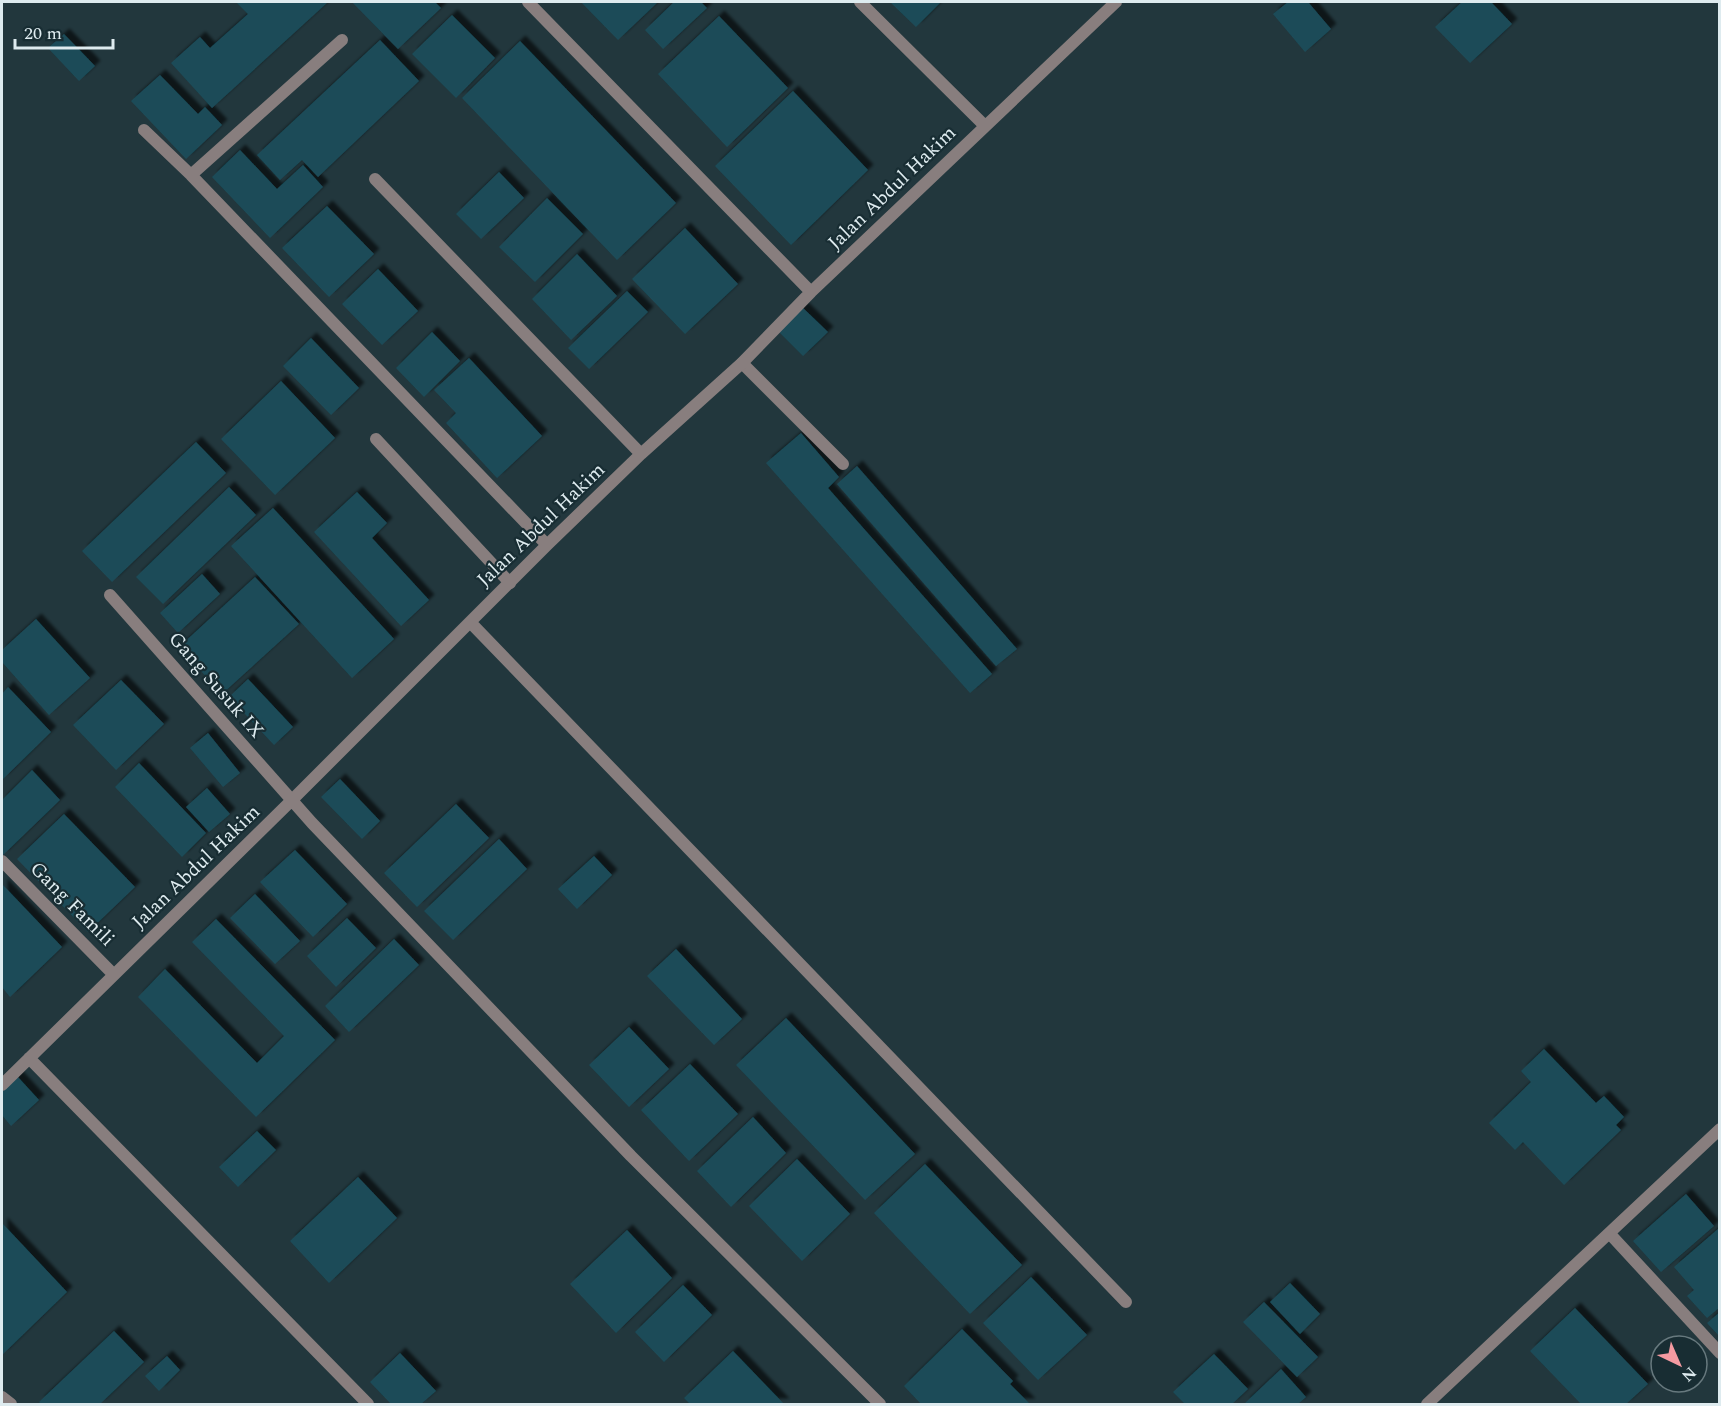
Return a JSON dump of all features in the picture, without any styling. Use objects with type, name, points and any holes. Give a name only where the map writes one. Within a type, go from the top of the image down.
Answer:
[{"type":"street","points":[[528,2],[811,292]]},
{"type":"street","points":[[860,2],[985,126]]},
{"type":"street","name":"Jalan Abdul Hakim","points":[[2,1084],[641,454],[742,363],[811,292],[1116,2]]},
{"type":"street","points":[[191,176],[342,40]]},
{"type":"street","points":[[144,130],[548,545]]},
{"type":"street","points":[[375,179],[641,454]]},
{"type":"street","points":[[742,363],[843,464]]},
{"type":"street","points":[[376,439],[510,583]]},
{"type":"street","name":"Gang Susuk IX","points":[[111,595],[291,801],[632,1156],[880,1404]]},
{"type":"street","points":[[470,622],[1126,1302]]},
{"type":"street","name":"Gang Famili","points":[[2,861],[114,975]]},
{"type":"street","points":[[29,1058],[368,1404]]},
{"type":"street","points":[[1426,1404],[1610,1234],[1719,1129]]},
{"type":"street","points":[[1610,1234],[1719,1353]]},
{"type":"street","points":[[2,1397],[11,1404]]},
{"type":"building","points":[[236,2],[328,2],[212,108],[171,63],[200,37],[210,48],[248,14]]},
{"type":"building","points":[[352,2],[435,2],[441,8],[398,49]]},
{"type":"building","points":[[581,2],[658,2],[618,40]]},
{"type":"building","points":[[674,2],[701,2],[707,8],[663,49],[645,30]]},
{"type":"building","points":[[890,2],[941,2],[916,27]]},
{"type":"building","points":[[1288,2],[1308,2],[1331,29],[1305,52],[1273,14]]},
{"type":"building","points":[[1462,2],[1491,2],[1512,24],[1470,63],[1435,27]]},
{"type":"building","points":[[452,15],[495,58],[456,98],[412,54]]},
{"type":"building","points":[[719,16],[788,88],[727,147],[658,74]]},
{"type":"building","points":[[64,34],[95,66],[79,81],[48,48]]},
{"type":"building","points":[[380,40],[419,81],[318,177],[302,160],[280,180],[257,155]]},
{"type":"building","points":[[520,41],[676,203],[617,260],[462,98]]},
{"type":"building","points":[[160,75],[198,114],[205,107],[222,125],[186,159],[131,101]]},
{"type":"building","points":[[793,91],[868,170],[791,245],[715,166]]},
{"type":"building","points":[[240,150],[277,189],[303,165],[323,187],[270,238],[212,177]]},
{"type":"building","points":[[499,172],[524,198],[481,239],[456,214]]},
{"type":"building","points":[[547,198],[583,234],[535,282],[499,247]]},
{"type":"building","points":[[327,206],[374,254],[329,297],[282,248]]},
{"type":"building","points":[[685,228],[738,284],[685,334],[632,279]]},
{"type":"building","points":[[577,254],[617,296],[571,340],[532,299]]},
{"type":"building","points":[[378,269],[418,311],[382,345],[342,304]]},
{"type":"building","points":[[627,291],[648,312],[589,369],[568,348]]},
{"type":"building","points":[[802,307],[828,332],[803,356],[779,332]]},
{"type":"building","points":[[432,332],[460,361],[424,397],[396,368]]},
{"type":"building","points":[[311,338],[359,388],[331,415],[283,366]]},
{"type":"building","points":[[469,358],[542,436],[497,478],[446,423],[456,413],[434,390]]},
{"type":"building","points":[[281,381],[335,438],[275,495],[221,439]]},
{"type":"building","points":[[801,433],[839,477],[828,488],[992,674],[970,693],[766,463]]},
{"type":"building","points":[[196,442],[226,473],[112,582],[82,551]]},
{"type":"building","points":[[857,466],[1017,649],[996,666],[837,484]]},
{"type":"building","points":[[229,487],[256,515],[163,604],[136,577]]},
{"type":"building","points":[[357,492],[387,523],[372,538],[429,600],[401,626],[314,532]]},
{"type":"building","points":[[273,508],[394,639],[352,678],[231,546]]},
{"type":"building","points":[[202,574],[220,594],[178,633],[160,613]]},
{"type":"building","points":[[255,577],[299,624],[222,694],[179,647]]},
{"type":"building","points":[[36,619],[90,678],[49,715],[2,662],[2,650]]},
{"type":"building","points":[[248,679],[293,727],[274,745],[229,697]]},
{"type":"building","points":[[121,680],[164,724],[116,770],[73,725]]},
{"type":"building","points":[[8,687],[51,732],[2,780],[2,694]]},
{"type":"building","points":[[208,733],[240,773],[223,787],[190,748]]},
{"type":"building","points":[[139,763],[206,833],[182,857],[115,787]]},
{"type":"building","points":[[32,770],[60,800],[2,856],[2,800]]},
{"type":"building","points":[[340,779],[380,821],[362,839],[321,797]]},
{"type":"building","points":[[207,788],[230,814],[209,832],[186,807]]},
{"type":"building","points":[[456,804],[489,838],[417,907],[384,873]]},
{"type":"building","points":[[64,814],[135,887],[88,932],[17,859]]},
{"type":"building","points":[[499,839],[527,869],[453,940],[424,911]]},
{"type":"building","points":[[295,850],[347,904],[313,937],[260,882]]},
{"type":"building","points":[[594,856],[612,875],[577,909],[558,889]]},
{"type":"building","points":[[2,884],[62,947],[10,997],[2,987]]},
{"type":"building","points":[[255,894],[300,941],[275,964],[230,918]]},
{"type":"building","points":[[347,918],[376,948],[336,987],[307,956]]},
{"type":"building","points":[[216,919],[335,1040],[256,1117],[138,997],[165,969],[257,1063],[284,1036],[192,942]]},
{"type":"building","points":[[394,939],[419,965],[349,1032],[325,1006]]},
{"type":"building","points":[[676,949],[742,1019],[714,1045],[647,976]]},
{"type":"building","points":[[786,1018],[915,1154],[865,1200],[736,1065]]},
{"type":"building","points":[[629,1027],[669,1069],[629,1107],[589,1065]]},
{"type":"building","points":[[1544,1049],[1596,1103],[1604,1096],[1624,1117],[1616,1125],[1621,1130],[1564,1185],[1523,1142],[1515,1150],[1489,1123],[1531,1082],[1521,1071]]},
{"type":"building","points":[[690,1064],[738,1114],[689,1161],[641,1110]]},
{"type":"building","points":[[17,1076],[39,1100],[11,1126],[2,1115],[2,1090]]},
{"type":"building","points":[[753,1117],[786,1153],[731,1207],[697,1171]]},
{"type":"building","points":[[257,1131],[276,1150],[238,1187],[219,1167]]},
{"type":"building","points":[[797,1159],[850,1214],[802,1261],[749,1206]]},
{"type":"building","points":[[925,1164],[1022,1265],[970,1314],[874,1213]]},
{"type":"building","points":[[358,1177],[397,1218],[329,1283],[290,1241]]},
{"type":"building","points":[[1686,1194],[1714,1226],[1661,1272],[1633,1241]]},
{"type":"building","points":[[2,1223],[67,1292],[2,1355]]},
{"type":"building","points":[[1718,1229],[1720,1231],[1720,1307],[1707,1318],[1687,1296],[1694,1290],[1674,1267]]},
{"type":"building","points":[[627,1230],[672,1278],[616,1333],[570,1284]]},
{"type":"building","points":[[1031,1277],[1087,1335],[1038,1380],[983,1323]]},
{"type":"building","points":[[1290,1283],[1320,1314],[1300,1334],[1270,1302]]},
{"type":"building","points":[[683,1285],[712,1315],[664,1362],[635,1332]]},
{"type":"building","points":[[1264,1302],[1318,1357],[1297,1377],[1243,1322]]},
{"type":"building","points":[[1575,1308],[1648,1384],[1626,1404],[1581,1404],[1530,1351]]},
{"type":"building","points":[[1720,1312],[1720,1337],[1707,1323]]},
{"type":"building","points":[[962,1329],[1013,1381],[1010,1384],[1030,1404],[921,1404],[904,1386]]},
{"type":"building","points":[[114,1331],[144,1362],[100,1404],[41,1404],[39,1402]]},
{"type":"building","points":[[733,1351],[784,1404],[690,1404],[684,1398]]},
{"type":"building","points":[[400,1353],[436,1391],[421,1404],[391,1404],[370,1382]]},
{"type":"building","points":[[1214,1354],[1248,1389],[1232,1404],[1185,1404],[1173,1392]]},
{"type":"building","points":[[167,1356],[180,1370],[159,1391],[145,1376]]},
{"type":"building","points":[[1281,1369],[1306,1397],[1298,1404],[1244,1404]]}]
